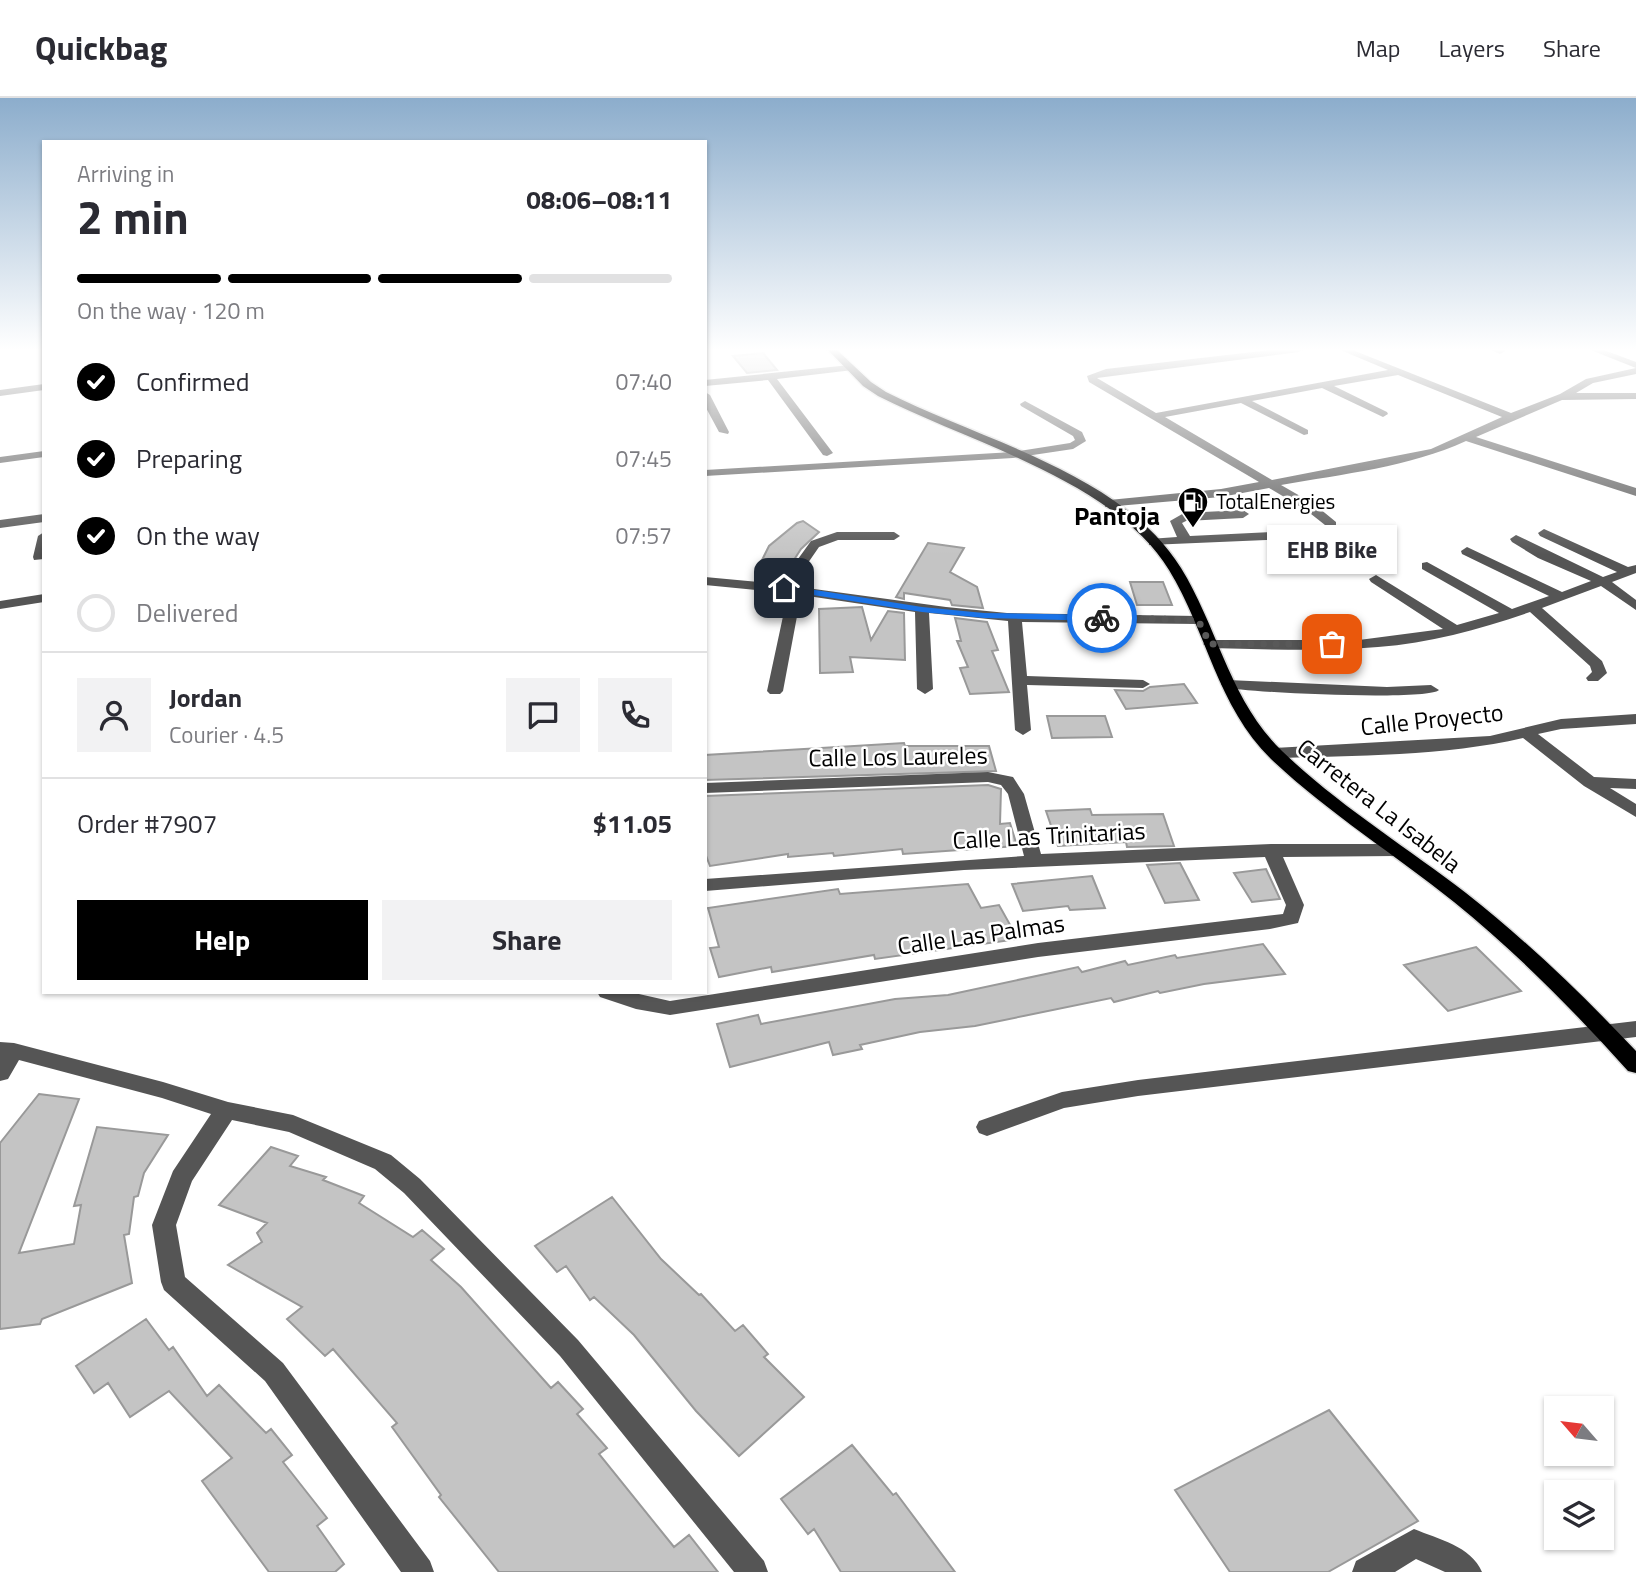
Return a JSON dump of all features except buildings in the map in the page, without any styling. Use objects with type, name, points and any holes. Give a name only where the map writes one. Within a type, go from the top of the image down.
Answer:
[{"type":"main road","name":"Carretera La Isabela","points":[[931,418],[1056,474],[1128,517],[1153,541],[1173,566],[1228,684],[1250,723],[1274,753],[1315,789],[1461,898],[1523,952],[1606,1032],[1636,1065]]},
{"type":"street","points":[[717,418],[724,432]]},
{"type":"street","points":[[801,418],[827,453]]},
{"type":"street","points":[[707,473],[1013,455],[1073,446],[1081,441],[1078,435],[1049,418]]},
{"type":"street","points":[[1153,541],[1266,536],[1332,528],[1329,522],[1310,507],[1158,418]]},
{"type":"street","points":[[1276,418],[1304,432]]},
{"type":"street","points":[[1128,517],[1215,494],[1403,459],[1435,450],[1508,418]]},
{"type":"street","points":[[1465,437],[1636,492]]},
{"type":"street","points":[[0,460],[42,454]]},
{"type":"street","points":[[1109,504],[1215,494],[1243,514],[1266,536]]},
{"type":"street","points":[[1186,540],[1175,521],[1184,517],[1243,514]]},
{"type":"street","points":[[0,524],[42,518]]},
{"type":"street","points":[[1544,533],[1632,571]]},
{"type":"street","points":[[775,691],[789,589],[815,544],[837,536],[894,536]]},
{"type":"street","points":[[1516,539],[1602,581],[1636,606]]},
{"type":"street","points":[[39,557],[42,544]]},
{"type":"street","points":[[1467,551],[1560,596]]},
{"type":"street","points":[[1427,566],[1510,614]]},
{"type":"street","points":[[1210,644],[1381,643],[1454,630],[1510,614],[1632,571]]},
{"type":"street","points":[[1376,579],[1454,630]]},
{"type":"street","points":[[707,581],[789,589],[922,610],[1015,616],[1198,620]]},
{"type":"street","points":[[0,605],[42,598]]},
{"type":"street","points":[[1532,606],[1597,664],[1600,673],[1593,678]]},
{"type":"street","points":[[922,610],[925,689]]},
{"type":"street","points":[[1015,616],[1023,730]]},
{"type":"street","points":[[1019,680],[1143,684]]},
{"type":"street","points":[[1228,684],[1387,692],[1431,690]]},
{"type":"street","name":"Calle Proyecto","points":[[1274,753],[1490,741],[1561,724],[1636,719]]},
{"type":"street","points":[[1525,732],[1590,782],[1636,812]]},
{"type":"street","name":"Calle Los Laureles","points":[[707,788],[988,777],[1007,781],[1016,794],[1034,860]]},
{"type":"street","points":[[1590,782],[1636,784]]},
{"type":"street","name":"Calle Las Trinitarias","points":[[707,885],[890,868],[1034,860],[1271,850],[1396,850]]},
{"type":"street","name":"Calle Las Palmas","points":[[615,994],[670,1008],[1038,950],[1291,919],[1295,905],[1271,850]]},
{"type":"street","points":[[987,1127],[1062,1100],[1138,1087],[1636,1029]]},
{"type":"street","points":[[0,1073],[7,1050],[306,1130],[383,1162],[412,1185],[569,1348],[753,1572]]},
{"type":"street","points":[[228,1111],[220,1118],[181,1178],[164,1225],[173,1282],[274,1372],[419,1572]]},
{"type":"street","points":[[1367,1572],[1414,1544],[1455,1561],[1467,1572]]},
{"type":"way so far","points":[[1102,618],[1198,620],[1210,644],[1332,644]]},
{"type":"place","name":"TotalEnergies","points":[[1193,529]]},
{"type":"place","name":"EHB Bike","points":[[1332,644]]},
{"type":"district","name":"Pantoja","points":[[1117,516]]},
{"type":"route","points":[[784,588],[922,610],[984,616],[1102,618]]}]
